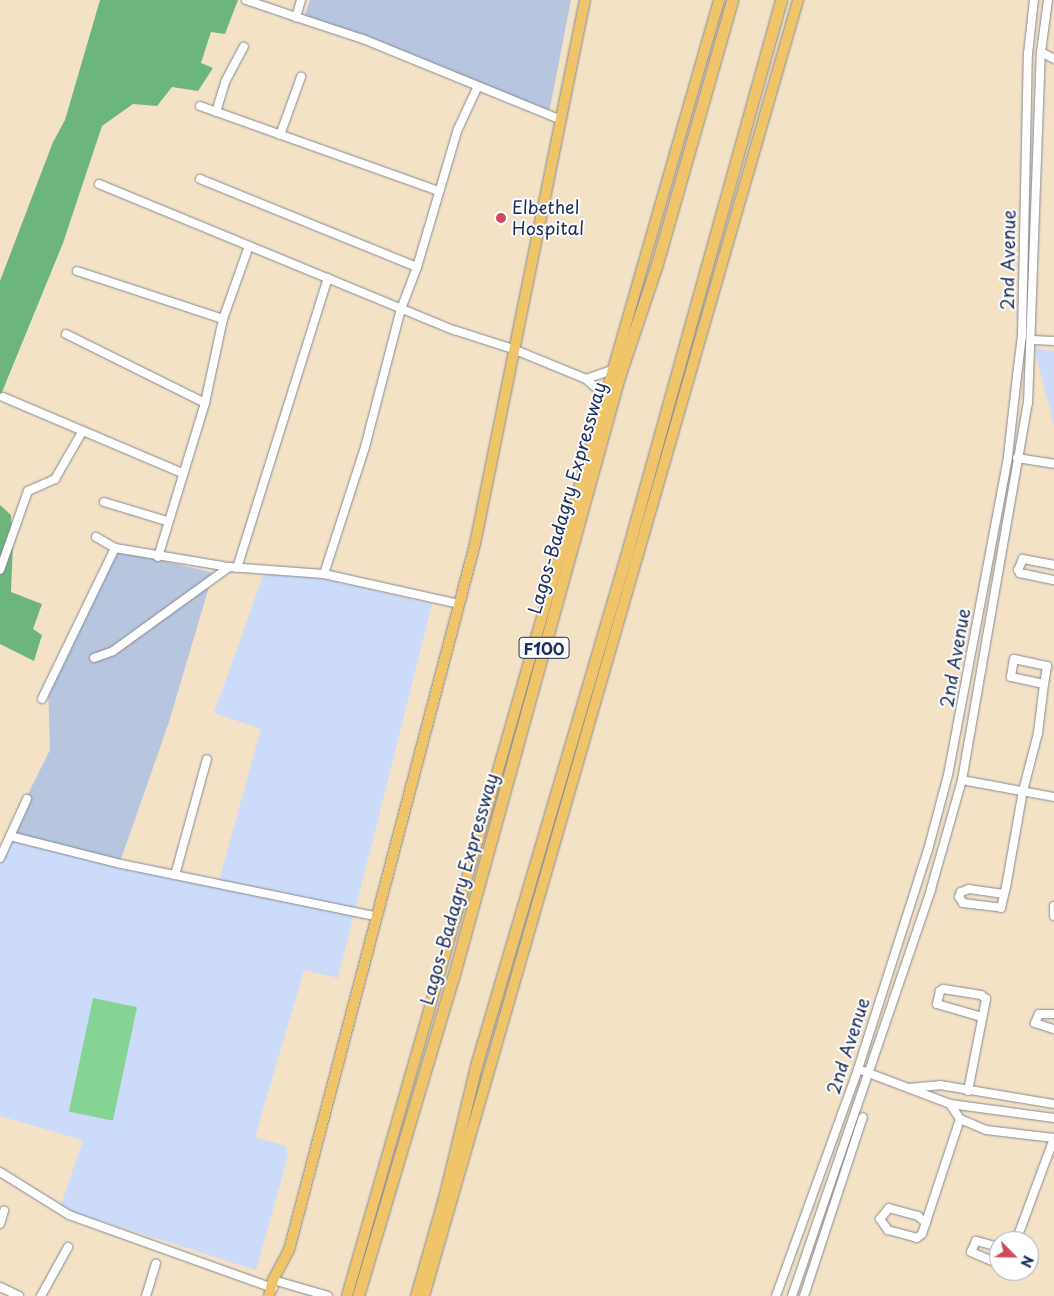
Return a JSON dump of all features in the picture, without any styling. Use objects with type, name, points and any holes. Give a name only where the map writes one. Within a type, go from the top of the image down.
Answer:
[{"type":"highway","name":"Lagos-Badagry Expressway","points":[[358,1296],[458,959],[619,377],[657,264],[732,0]]},
{"type":"highway","name":"F100","points":[[416,1296],[444,1198],[477,1062],[626,556],[781,0]]},
{"type":"main road","points":[[558,119],[578,0]]},
{"type":"main road","points":[[272,1288],[289,1250],[375,916],[411,792],[459,604],[491,464],[497,448],[511,349],[558,119],[585,0]]},
{"type":"main road","name":"Lagos-Badagry Expressway","points":[[347,1296],[718,0]]},
{"type":"main road","points":[[424,1296],[798,0]]},
{"type":"street","points":[[246,0],[363,39],[476,88],[558,119]]},
{"type":"street","points":[[296,17],[301,0]]},
{"type":"street","name":"2nd Avenue","points":[[776,1296],[858,1069],[928,850],[948,775],[1008,456],[1022,335],[1028,54],[1034,0]]},
{"type":"street","name":"2nd Avenue","points":[[792,1296],[870,1072],[936,873],[962,780],[1028,403],[1033,340],[1041,52],[1048,0]]},
{"type":"street","points":[[216,112],[225,82],[244,48]]},
{"type":"street","points":[[1041,52],[1054,59]]},
{"type":"street","points":[[280,135],[301,78]]},
{"type":"street","points":[[324,574],[364,447],[401,309],[416,267],[458,129],[476,88]]},
{"type":"street","points":[[200,106],[439,191]]},
{"type":"street","points":[[200,179],[416,267]]},
{"type":"street","points":[[99,184],[401,309],[511,349],[586,379],[604,395]]},
{"type":"street","points":[[158,557],[167,522],[205,403],[223,319],[249,246]]},
{"type":"street","points":[[78,271],[223,319]]},
{"type":"street","points":[[94,658],[113,652],[233,567],[328,278]]},
{"type":"street","points":[[66,334],[205,403]]},
{"type":"street","points":[[1033,340],[1054,341]]},
{"type":"street","points":[[586,379],[612,370]]},
{"type":"street","points":[[3,397],[182,473]]},
{"type":"street","points":[[0,570],[28,491],[55,479],[82,432]]},
{"type":"street","points":[[1008,456],[1054,464]]},
{"type":"street","points":[[104,502],[167,522]]},
{"type":"street","points":[[96,537],[115,548],[158,557],[233,567],[260,567],[324,574],[459,604]]},
{"type":"street","points":[[42,699],[115,548]]},
{"type":"street","points":[[1054,565],[1023,559],[1018,570],[1020,573],[1054,580]]},
{"type":"street","points":[[1004,894],[969,889],[960,892],[959,897],[963,903],[997,909],[1004,894],[1023,791],[1038,733],[1044,684],[1046,665],[1012,661],[1011,677],[1044,684]]},
{"type":"street","points":[[175,875],[207,759]]},
{"type":"street","points":[[962,780],[1054,797]]},
{"type":"street","points":[[0,858],[26,799]]},
{"type":"street","points":[[10,836],[175,875],[375,916]]},
{"type":"street","points":[[1054,906],[1054,916]]},
{"type":"street","points":[[968,1091],[982,1017],[984,997],[944,989],[940,991],[937,1004],[982,1017]]},
{"type":"street","points":[[1054,1014],[1040,1014],[1035,1023],[1054,1029]]},
{"type":"street","points":[[858,1069],[950,1104],[1054,1118]]},
{"type":"street","points":[[907,1088],[940,1085],[1054,1104]]},
{"type":"street","points":[[950,1104],[960,1119],[986,1130],[1054,1138],[1020,1231]]},
{"type":"street","points":[[804,1296],[863,1117]]},
{"type":"street","points":[[926,1223],[918,1216],[889,1208],[880,1219],[888,1230],[917,1238],[922,1234],[926,1223],[960,1119]]},
{"type":"street","points":[[0,1172],[69,1215],[272,1288],[328,1296]]},
{"type":"street","points":[[0,1224],[4,1211]]},
{"type":"street","points":[[989,1244],[976,1241],[971,1252],[989,1260]]},
{"type":"street","points":[[41,1296],[68,1247]]},
{"type":"street","points":[[146,1296],[156,1263]]},
{"type":"street","points":[[0,1286],[19,1296]]},
{"type":"shaded area","points":[[310,0],[571,0],[548,118],[366,38],[305,15]]},
{"type":"shaded area","points":[[1034,348],[1054,351],[1054,425]]},
{"type":"shaded area","points":[[110,548],[218,574],[211,580],[169,722],[120,862],[7,836],[50,750],[48,680]]},
{"type":"shaded area","points":[[289,571],[432,604],[338,978],[304,970],[255,1137],[286,1146],[288,1156],[256,1270],[60,1208],[83,1140],[0,1116],[0,858],[7,836],[219,881],[261,729],[214,713],[264,573]]},
{"type":"green space","points":[[100,0],[238,0],[225,34],[211,32],[201,63],[213,68],[198,91],[172,87],[157,106],[133,104],[102,126],[63,243],[0,397],[0,281],[53,142],[65,120]]},
{"type":"green space","points":[[0,505],[11,515],[13,543],[11,592],[42,604],[33,629],[42,635],[34,661],[0,644]]},
{"type":"green space","points":[[93,998],[137,1007],[113,1121],[69,1111]]},
{"type":"place","name":"Elbethel Hospital","points":[[501,218]]}]
